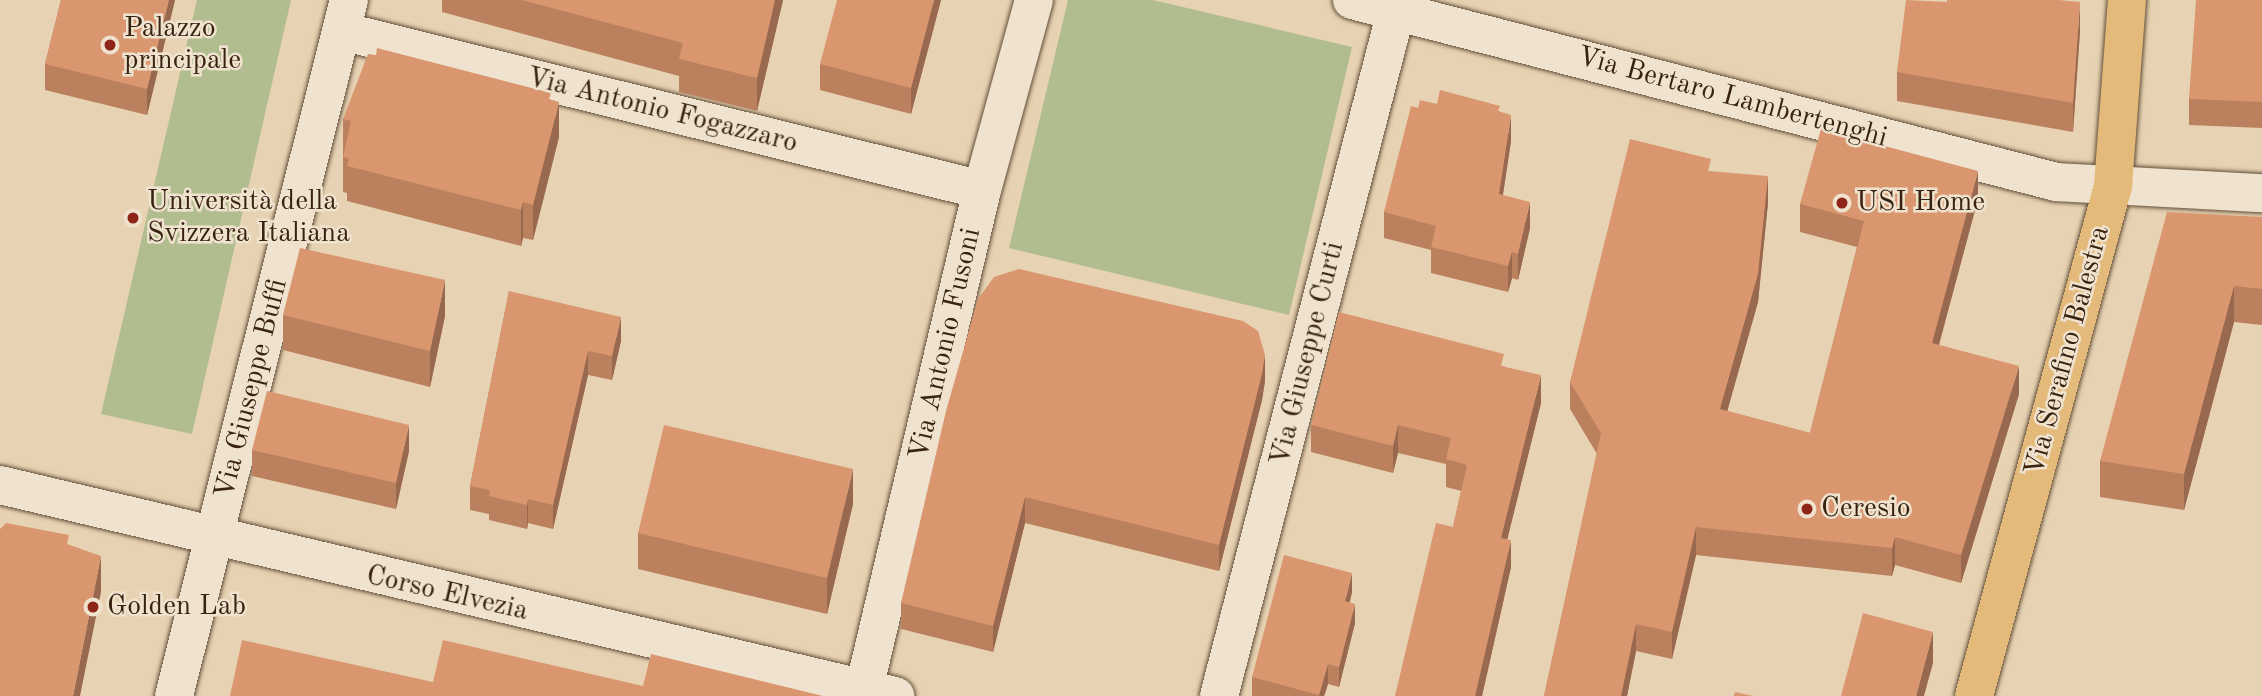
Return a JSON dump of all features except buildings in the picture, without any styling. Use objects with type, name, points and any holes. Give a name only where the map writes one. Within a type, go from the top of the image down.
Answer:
[{"type":"main road","name":"Via Serafino Balestra","points":[[1974,696],[2113,186],[2127,0]]},
{"type":"street","name":"Via Antonio Fusoni","points":[[880,692],[982,190],[1034,0]]},
{"type":"street","name":"Via Bertaro Lambertenghi","points":[[1352,0],[2056,183],[2262,193]]},
{"type":"street","name":"Via Giuseppe Curti","points":[[1219,696],[1395,11]]},
{"type":"street","name":"Via Antonio Fogazzaro","points":[[345,16],[982,190]]},
{"type":"street","name":"Via Giuseppe Buffi","points":[[174,696],[345,16]]},
{"type":"street","name":"Corso Elvezia","points":[[0,485],[215,538],[880,692]]},
{"type":"green space","points":[[197,0],[291,0],[192,434],[101,414]]},
{"type":"green space","points":[[1068,0],[1153,0],[1352,47],[1289,315],[1009,248]]},
{"type":"place","name":"Palazzo principale","points":[[110,45]]},
{"type":"place","name":"USI Home","points":[[1842,203]]},
{"type":"place","name":"Università della Svizzera Italiana","points":[[133,218]]},
{"type":"place","name":"Ceresio","points":[[1807,509]]},
{"type":"place","name":"Golden Lab","points":[[93,607]]}]
